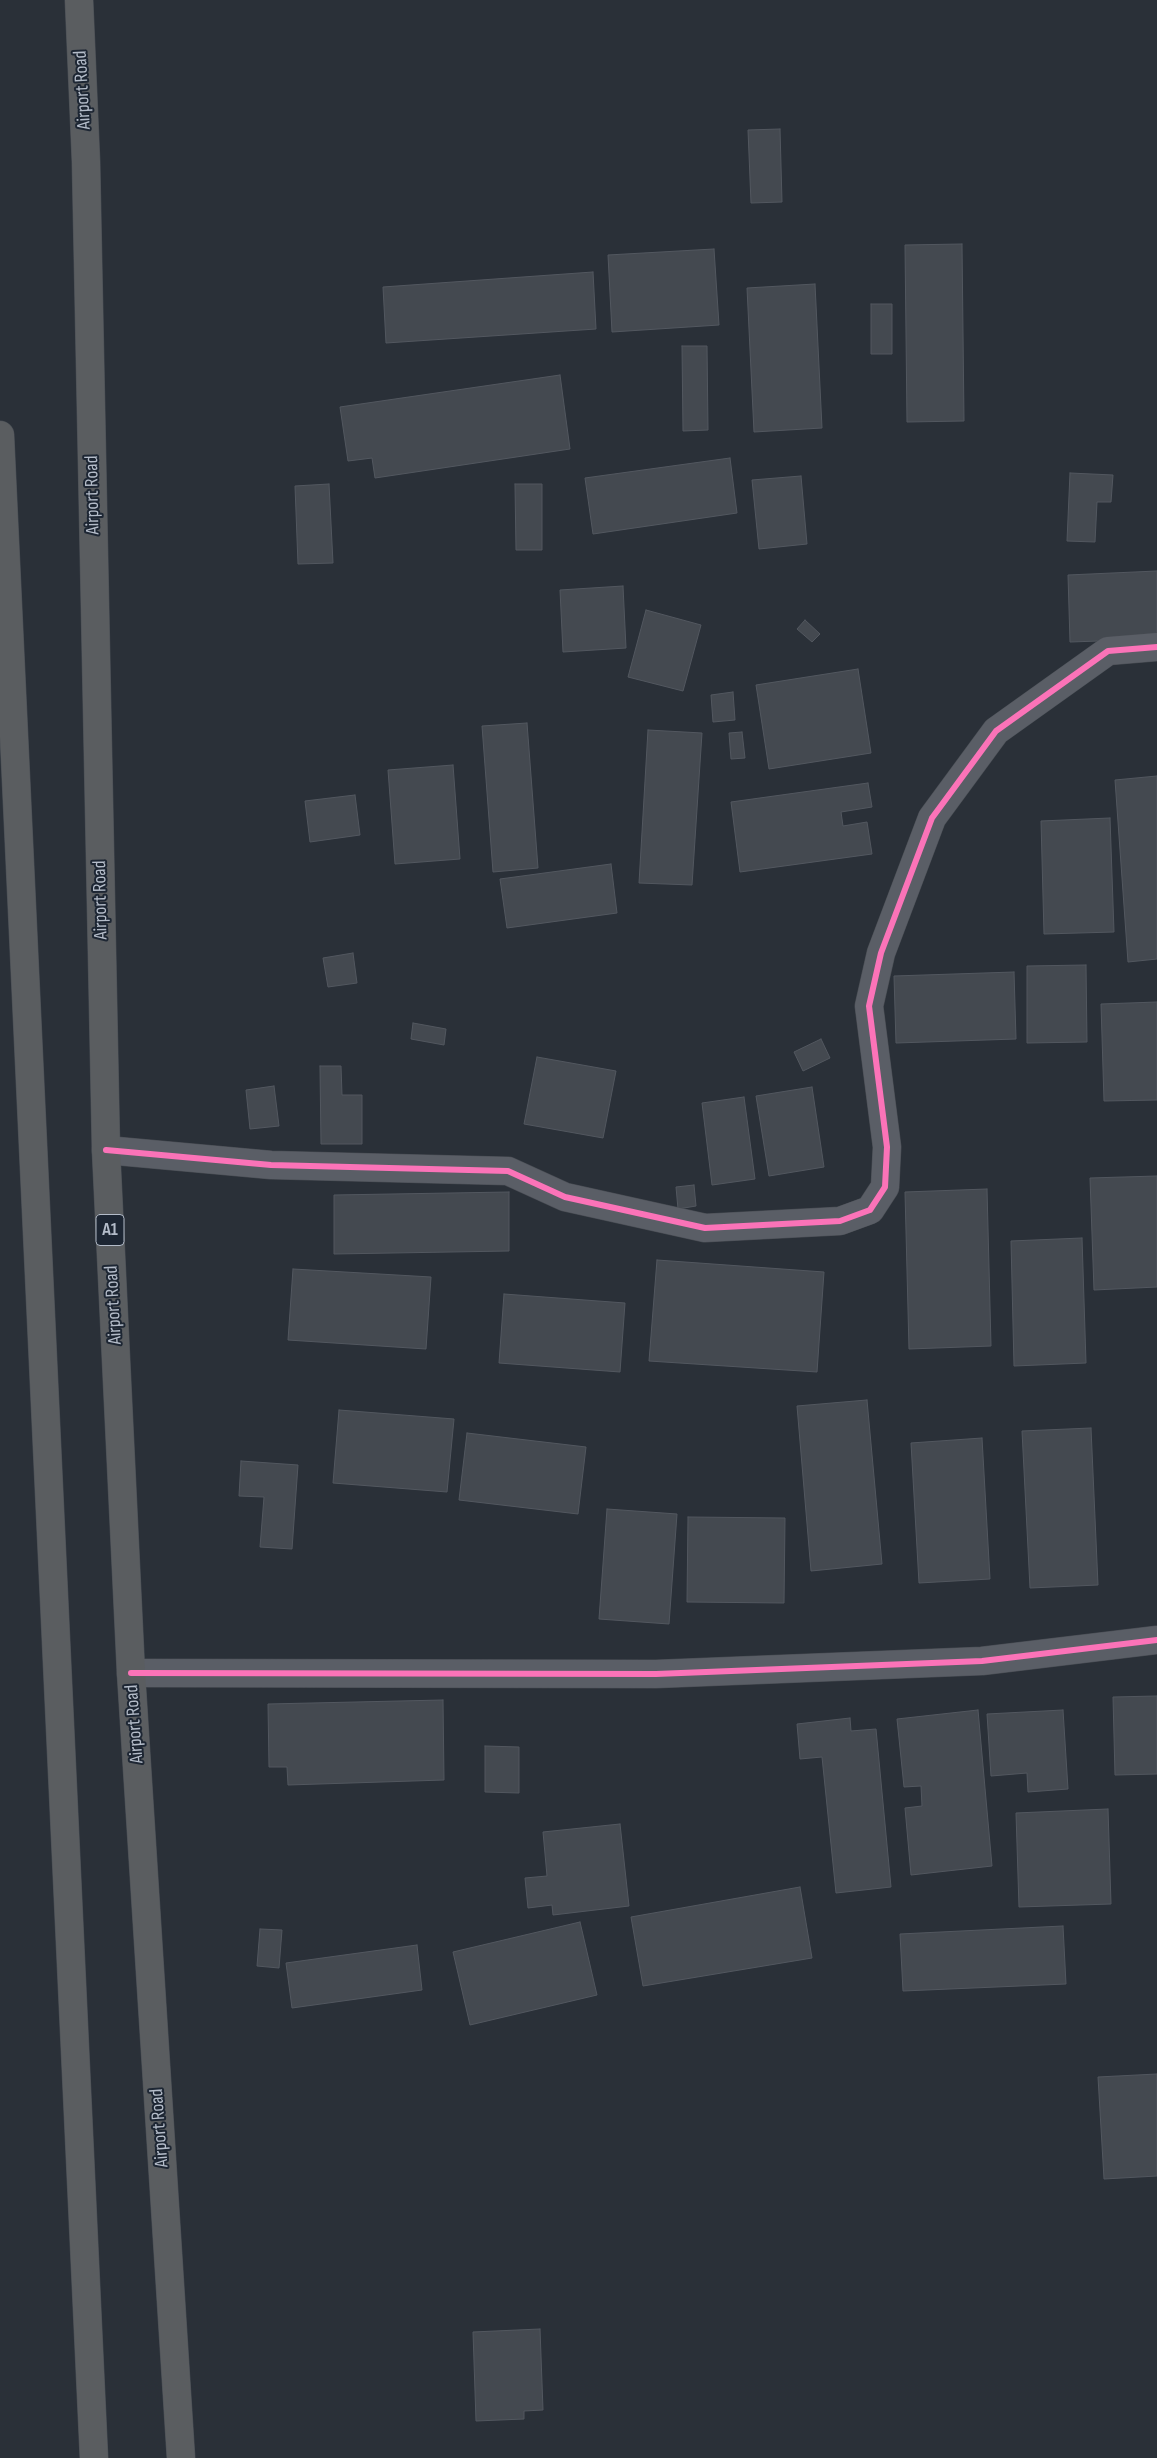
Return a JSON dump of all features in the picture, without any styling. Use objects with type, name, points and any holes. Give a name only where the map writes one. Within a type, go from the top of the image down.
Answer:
[{"type":"highway","name":"Airport Road","points":[[78,0],[86,162],[106,1150],[132,1673],[181,2458]]},
{"type":"highway","points":[[0,435],[94,2458]]},
{"type":"street","points":[[106,1150],[271,1165],[508,1171],[565,1197],[705,1228],[840,1221],[870,1210],[885,1187],[887,1147],[870,1006],[881,954],[932,818],[996,731],[1108,651],[1157,647]]},
{"type":"street","points":[[132,1673],[656,1674],[982,1661],[1157,1640]]},
{"type":"building","points":[[780,129],[782,202],[751,203],[748,130]]},
{"type":"building","points":[[962,244],[964,421],[907,422],[905,245]]},
{"type":"building","points":[[714,249],[719,325],[612,332],[608,255]]},
{"type":"building","points":[[593,272],[596,329],[386,343],[383,287]]},
{"type":"building","points":[[815,284],[822,428],[754,432],[747,288]]},
{"type":"building","points":[[871,304],[892,304],[892,354],[871,354]]},
{"type":"building","points":[[682,346],[707,346],[708,430],[683,431]]},
{"type":"building","points":[[560,375],[570,449],[375,478],[372,458],[348,461],[340,407]]},
{"type":"building","points":[[730,458],[737,513],[593,534],[585,478]]},
{"type":"building","points":[[1070,473],[1113,475],[1111,502],[1097,502],[1095,542],[1067,541]]},
{"type":"building","points":[[801,476],[807,544],[759,549],[752,480]]},
{"type":"building","points":[[329,484],[333,563],[298,564],[295,486]]},
{"type":"building","points":[[515,484],[542,484],[542,550],[516,550]]},
{"type":"building","points":[[1157,571],[1157,639],[1070,642],[1068,575]]},
{"type":"building","points":[[623,586],[626,648],[563,652],[560,590]]},
{"type":"building","points":[[646,610],[701,625],[683,691],[628,677]]},
{"type":"building","points":[[805,620],[820,634],[812,642],[797,629]]},
{"type":"building","points":[[858,669],[871,753],[769,769],[756,685]]},
{"type":"building","points":[[733,692],[735,720],[713,722],[711,695]]},
{"type":"building","points":[[527,723],[538,868],[493,872],[482,726]]},
{"type":"building","points":[[648,730],[702,733],[692,885],[639,883]]},
{"type":"building","points":[[742,732],[745,758],[731,759],[729,733]]},
{"type":"building","points":[[453,765],[460,859],[395,864],[388,770]]},
{"type":"building","points":[[1157,776],[1157,959],[1128,962],[1115,780]]},
{"type":"building","points":[[868,783],[872,807],[841,812],[843,826],[867,822],[872,854],[740,872],[731,802]]},
{"type":"building","points":[[355,795],[360,835],[310,842],[305,801]]},
{"type":"building","points":[[1110,818],[1114,932],[1044,934],[1041,821]]},
{"type":"building","points":[[611,864],[617,913],[507,928],[500,879]]},
{"type":"building","points":[[353,953],[357,983],[328,987],[323,958]]},
{"type":"building","points":[[1086,965],[1087,1042],[1027,1043],[1027,966]]},
{"type":"building","points":[[1014,972],[1016,1039],[896,1043],[894,976]]},
{"type":"building","points":[[1157,1002],[1157,1100],[1104,1101],[1101,1004]]},
{"type":"building","points":[[413,1023],[446,1029],[444,1045],[411,1039]]},
{"type":"building","points":[[821,1039],[830,1058],[803,1071],[794,1052]]},
{"type":"building","points":[[537,1057],[616,1071],[603,1138],[524,1124]]},
{"type":"building","points":[[320,1066],[341,1066],[342,1095],[362,1095],[362,1144],[321,1144]]},
{"type":"building","points":[[274,1086],[279,1126],[250,1129],[246,1090]]},
{"type":"building","points":[[812,1087],[824,1167],[769,1176],[756,1096]]},
{"type":"building","points":[[744,1097],[755,1179],[712,1185],[702,1103]]},
{"type":"building","points":[[1157,1176],[1157,1287],[1094,1290],[1090,1178]]},
{"type":"building","points":[[694,1185],[696,1206],[678,1209],[676,1187]]},
{"type":"building","points":[[987,1189],[991,1346],[909,1349],[905,1192]]},
{"type":"building","points":[[509,1192],[509,1251],[334,1254],[334,1195]]},
{"type":"building","points":[[1082,1238],[1086,1363],[1014,1366],[1011,1241]]},
{"type":"building","points":[[657,1260],[824,1272],[817,1372],[649,1361]]},
{"type":"building","points":[[293,1269],[431,1277],[426,1349],[288,1340]]},
{"type":"building","points":[[504,1294],[625,1303],[620,1372],[499,1363]]},
{"type":"building","points":[[867,1400],[882,1564],[811,1571],[797,1406]]},
{"type":"building","points":[[339,1410],[454,1419],[447,1492],[333,1483]]},
{"type":"building","points":[[1091,1428],[1098,1585],[1030,1588],[1022,1431]]},
{"type":"building","points":[[467,1433],[586,1447],[578,1514],[459,1500]]},
{"type":"building","points":[[982,1438],[990,1579],[919,1583],[911,1443]]},
{"type":"building","points":[[241,1461],[298,1465],[292,1549],[260,1547],[264,1497],[239,1496]]},
{"type":"building","points":[[607,1509],[677,1514],[669,1624],[599,1619]]},
{"type":"building","points":[[688,1517],[785,1518],[784,1603],[687,1602]]},
{"type":"building","points":[[1157,1696],[1157,1774],[1115,1775],[1113,1697]]},
{"type":"building","points":[[443,1700],[444,1780],[288,1785],[287,1767],[269,1767],[268,1704]]},
{"type":"building","points":[[978,1710],[992,1866],[911,1875],[905,1808],[922,1806],[921,1786],[904,1787],[897,1719]]},
{"type":"building","points":[[1063,1710],[1068,1789],[1028,1792],[1027,1773],[991,1776],[987,1714]]},
{"type":"building","points":[[850,1718],[851,1731],[876,1729],[891,1887],[836,1893],[822,1757],[800,1759],[797,1724]]},
{"type":"building","points":[[485,1746],[519,1747],[519,1793],[485,1792]]},
{"type":"building","points":[[1108,1809],[1111,1904],[1019,1907],[1016,1813]]},
{"type":"building","points":[[620,1824],[629,1906],[553,1915],[552,1905],[528,1908],[525,1878],[547,1876],[543,1832]]},
{"type":"building","points":[[800,1887],[812,1958],[643,1986],[631,1917]]},
{"type":"building","points":[[580,1922],[597,1995],[470,2025],[453,1952]]},
{"type":"building","points":[[1063,1926],[1066,1984],[903,1991],[900,1934]]},
{"type":"building","points":[[260,1929],[282,1930],[279,1968],[257,1966]]},
{"type":"building","points":[[417,1945],[422,1990],[292,2008],[286,1963]]},
{"type":"building","points":[[1157,2074],[1157,2176],[1104,2179],[1098,2077]]},
{"type":"building","points":[[540,2329],[543,2410],[524,2411],[524,2419],[476,2421],[473,2332]]},
{"type":"cycle path","points":[[106,1150],[271,1165],[508,1171],[565,1197],[705,1228],[840,1221],[870,1210],[885,1187],[887,1147],[869,1006],[881,953],[932,818],[996,731],[1108,651],[1157,647]]},
{"type":"cycle path","points":[[131,1673],[656,1674],[982,1661],[1157,1640]]}]
